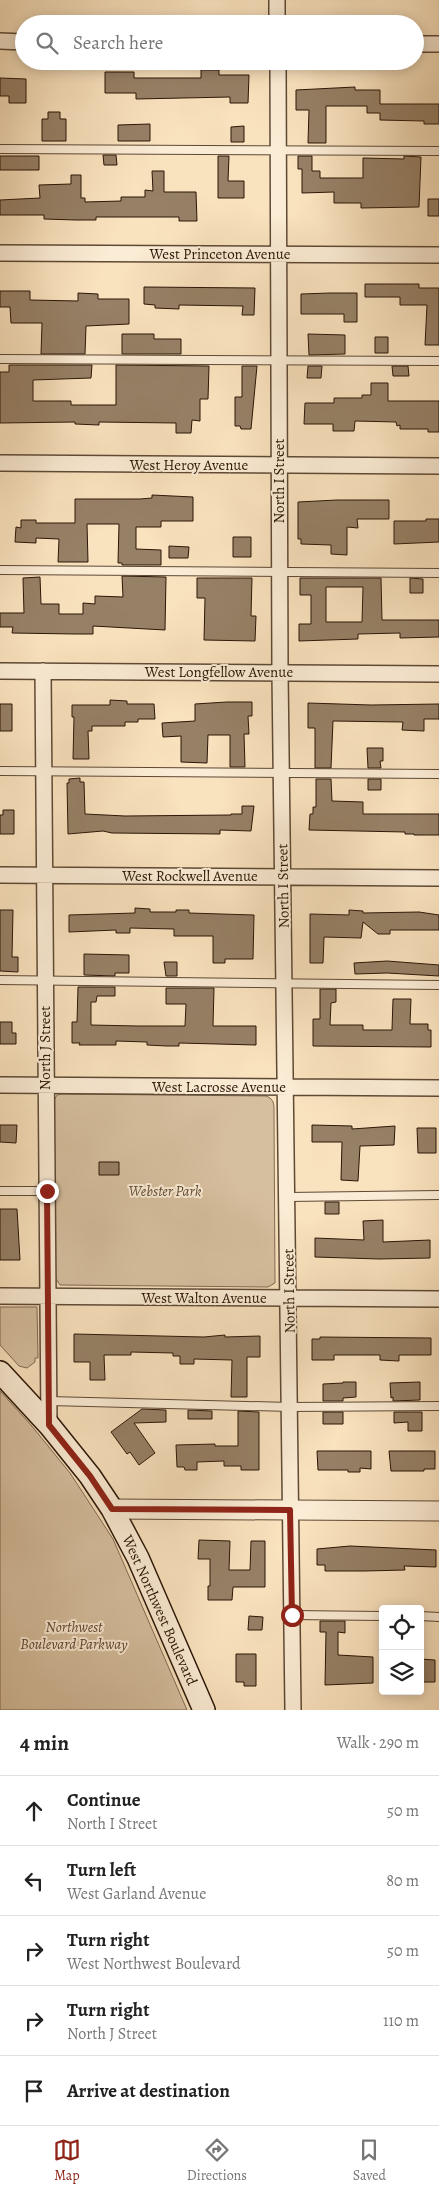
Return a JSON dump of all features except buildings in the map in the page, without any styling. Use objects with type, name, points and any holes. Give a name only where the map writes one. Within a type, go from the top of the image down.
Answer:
[{"type":"main road","name":"West Northwest Boulevard","points":[[0,1372],[49,1425],[90,1476],[112,1509],[138,1558],[204,1710]]},
{"type":"street","points":[[277,0],[277,15]]},
{"type":"street","points":[[0,41],[15,42]]},
{"type":"street","points":[[424,44],[439,44]]},
{"type":"street","name":"North I Street","points":[[278,70],[280,673],[290,1298],[290,1510],[294,1710]]},
{"type":"street","name":"West Princeton Avenue","points":[[0,253],[439,255]]},
{"type":"street","name":"West Heroy Avenue","points":[[0,463],[439,466]]},
{"type":"street","name":"West Longfellow Avenue","points":[[0,671],[439,674]]},
{"type":"street","name":"North J Street","points":[[43,672],[49,1425]]},
{"type":"street","name":"West Rockwell Avenue","points":[[0,876],[439,878]]},
{"type":"street","name":"West Lacrosse Avenue","points":[[0,1085],[439,1088]]},
{"type":"street","name":"West Walton Avenue","points":[[0,1296],[439,1299]]},
{"type":"street","points":[[112,1509],[439,1512]]},
{"type":"lane","points":[[0,149],[439,151]]},
{"type":"lane","points":[[0,359],[439,361]]},
{"type":"lane","points":[[0,570],[439,573]]},
{"type":"lane","points":[[0,771],[439,774]]},
{"type":"lane","points":[[0,980],[439,985]]},
{"type":"lane","points":[[0,1191],[47,1191]]},
{"type":"lane","points":[[288,1197],[439,1195]]},
{"type":"lane","points":[[49,1401],[290,1407],[439,1406]]},
{"type":"lane","points":[[292,1615],[379,1616]]},
{"type":"lane","points":[[424,1616],[439,1617]]},
{"type":"green space","name":"Webster Park","points":[[57,1095],[266,1096],[271,1099],[274,1108],[275,1283],[268,1287],[60,1285],[54,1276],[53,1102]]},
{"type":"green space","points":[[0,1307],[37,1307],[38,1358],[35,1358],[35,1362],[27,1368],[19,1366],[0,1345]]},
{"type":"green space","name":"Northwest Boulevard Parkway","points":[[0,1391],[31,1425],[70,1473],[113,1539],[187,1710],[0,1710]]},
{"type":"route","points":[[47,1191],[49,1425],[90,1476],[112,1509],[290,1510],[292,1615]]}]
